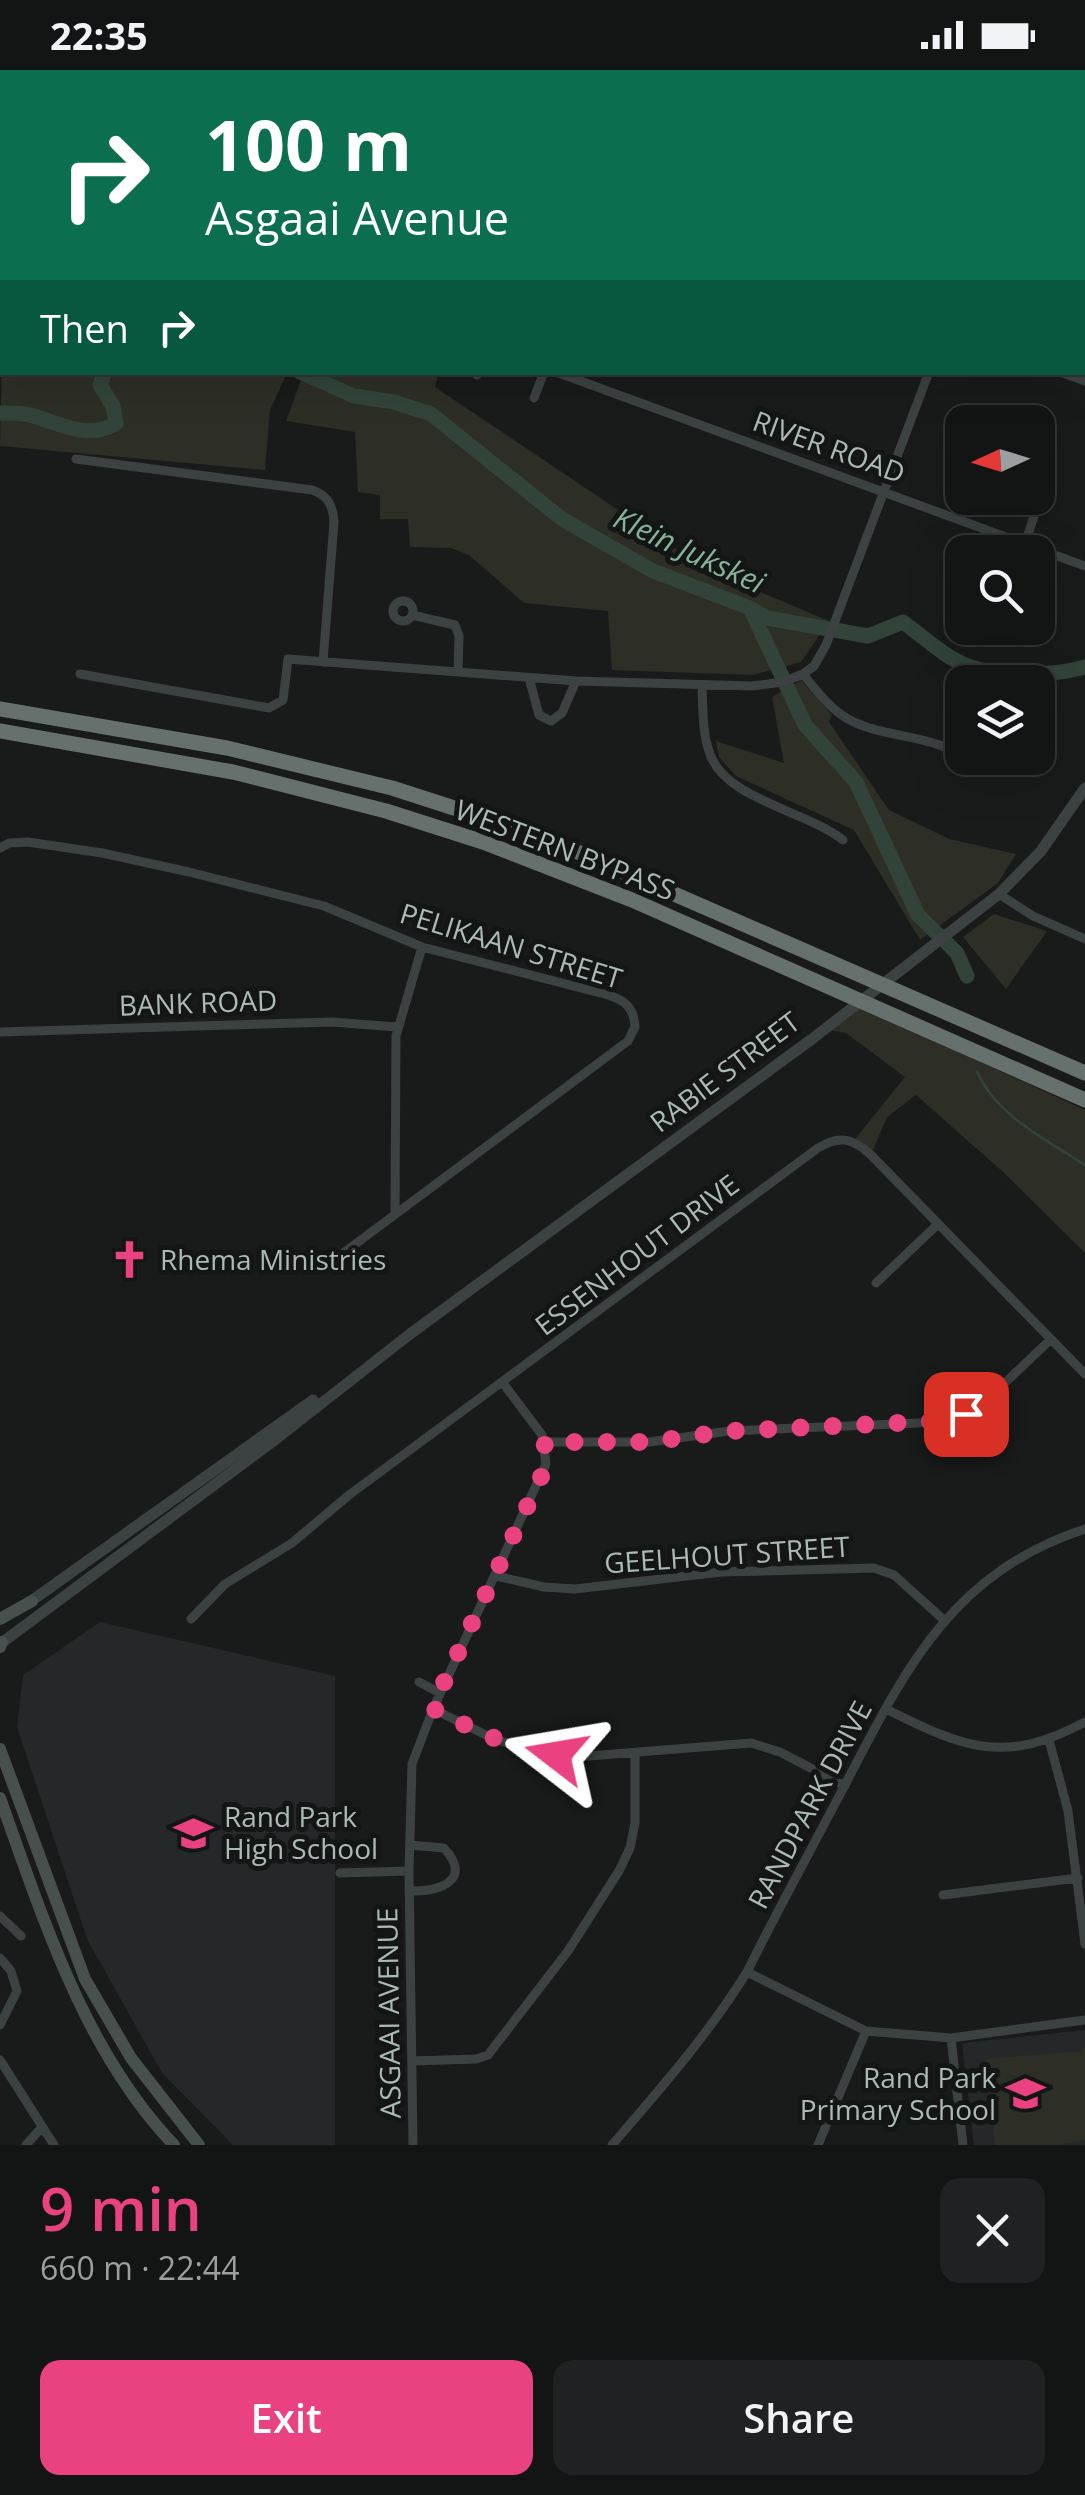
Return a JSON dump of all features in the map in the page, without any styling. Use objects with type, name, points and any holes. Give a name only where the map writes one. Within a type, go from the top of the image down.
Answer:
[{"type":"highway","name":"WESTERN BYPASS","points":[[0,708],[156,733],[392,788],[580,853],[1085,1073]]},
{"type":"highway","name":"WESTERN BYPASS","points":[[0,731],[233,772],[386,811],[564,872],[1085,1100]]},
{"type":"main road","points":[[0,1622],[32,1601]]},
{"type":"main road","points":[[0,1749],[85,1979],[130,2058],[199,2145]]},
{"type":"main road","points":[[0,1798],[65,1972],[92,2027],[138,2100],[174,2145]]},
{"type":"street","points":[[534,398],[543,375]]},
{"type":"street","name":"RIVER ROAD","points":[[573,375],[1001,535]]},
{"type":"street","points":[[80,674],[269,708],[283,700],[288,659],[576,681],[753,686],[784,682],[819,660],[828,642],[927,375]]},
{"type":"street","points":[[76,459],[312,490],[325,496],[332,506],[334,522],[323,662]]},
{"type":"street","name":"RIVER ROAD","points":[[1055,555],[1085,566]]},
{"type":"street","points":[[412,615],[454,625],[459,636],[458,672]]},
{"type":"street","points":[[799,675],[835,710],[855,722],[945,747]]},
{"type":"street","points":[[529,678],[539,715],[552,721],[562,713],[576,681]]},
{"type":"street","points":[[702,685],[710,755],[728,782],[815,821],[843,840]]},
{"type":"street","name":"RABIE STREET","points":[[1,1644],[366,1366],[798,1049],[999,894],[1041,851],[1085,788]]},
{"type":"street","name":"PELIKAAN STREET","points":[[0,848],[9,843],[28,842],[102,853],[324,906],[422,947],[618,998],[630,1007],[635,1027],[616,1051],[342,1254]]},
{"type":"street","points":[[999,894],[1032,916],[1085,939]]},
{"type":"street","points":[[396,1212],[397,1027],[422,947]]},
{"type":"street","name":"BANK ROAD","points":[[0,1032],[332,1022],[397,1027]]},
{"type":"street","name":"ESSENHOUT DRIVE","points":[[191,1619],[233,1578],[298,1538],[348,1496],[830,1140],[845,1138],[864,1149],[1085,1374]]},
{"type":"street","points":[[876,1282],[938,1224]]},
{"type":"street","points":[[503,1383],[545,1442],[649,1442],[729,1431],[920,1423],[956,1418],[987,1400],[1050,1340]]},
{"type":"street","name":"RABIE STREET","points":[[32,1601],[366,1366]]},
{"type":"street","name":"ASGAAI AVENUE","points":[[413,2145],[409,1891],[412,1764],[432,1708],[542,1475],[545,1442]]},
{"type":"street","name":"RANDPARK DRIVE","points":[[612,2145],[696,2049],[747,1972],[912,1662],[944,1620],[973,1591],[1010,1564],[1044,1544],[1085,1528]]},
{"type":"street","name":"GEELHOUT STREET","points":[[496,1576],[544,1587],[575,1589],[722,1572],[874,1568],[894,1575],[944,1620]]},
{"type":"street","points":[[419,1682],[440,1693]]},
{"type":"street","points":[[432,1708],[482,1734],[530,1751],[576,1756],[752,1743],[780,1752],[845,1786]]},
{"type":"street","points":[[886,1709],[940,1736],[972,1745],[1010,1748],[1049,1740],[1085,1722]]},
{"type":"street","points":[[1049,1740],[1068,1811],[1085,1944]]},
{"type":"street","points":[[412,2061],[476,2059],[488,2055],[568,1950],[606,1896],[630,1848],[636,1810],[635,1753]]},
{"type":"street","points":[[409,1891],[441,1889],[453,1878],[454,1868],[444,1848],[410,1845]]},
{"type":"street","points":[[340,1872],[409,1871]]},
{"type":"street","points":[[943,1894],[1078,1878]]},
{"type":"street","points":[[0,1916],[21,1936]]},
{"type":"street","points":[[0,1958],[11,1971],[17,1990],[0,2025]]},
{"type":"street","points":[[747,1972],[866,2031],[951,2038],[1085,2020]]},
{"type":"street","points":[[818,2145],[866,2031]]},
{"type":"street","points":[[951,2038],[963,2145]]},
{"type":"street","points":[[0,2060],[54,2145]]},
{"type":"street","points":[[26,2145],[42,2128]]},
{"type":"shaded area","points":[[2,375],[286,375],[270,410],[265,470],[0,446]]},
{"type":"shaded area","points":[[303,375],[438,375],[435,387],[706,569],[829,621],[801,662],[753,675],[612,670],[608,611],[524,603],[469,555],[451,548],[410,547],[408,519],[380,519],[380,495],[358,492],[355,432],[286,421]]},
{"type":"shaded area","points":[[801,680],[832,715],[829,722],[889,810],[949,839],[1016,854],[998,883],[920,940],[854,830],[736,776],[719,757],[716,741],[784,763],[772,697]]},
{"type":"shaded area","points":[[994,914],[1047,931],[1006,989],[963,937]]},
{"type":"shaded area","points":[[852,1003],[1085,1110],[1085,1253],[1002,1171],[916,1095],[887,1117],[872,1152],[855,1139],[905,1077],[846,1033],[824,1029]]},
{"type":"shaded area","name":"Rand Park High School","points":[[100,1622],[335,1676],[335,2145],[233,2145],[162,2073],[87,1939],[17,1727],[23,1675]]},
{"type":"shaded area","name":"Rand Park Primary School","points":[[1085,2030],[1085,2145],[974,2145],[962,2043]]},
{"type":"shaded area","name":"Rand Park Primary School","points":[[1082,2048],[1085,2140],[1056,2145],[995,2145],[986,2059]]},
{"type":"waterway","name":"Klein Jukskei","points":[[0,413],[24,414],[82,430],[105,429],[116,423],[113,406],[100,385],[104,375]]},
{"type":"waterway","name":"Klein Jukskei","points":[[307,375],[354,396],[394,402],[431,414],[562,519],[653,571],[767,618],[868,636],[903,622],[942,652],[981,670],[1042,674],[1085,667]]},
{"type":"waterway","points":[[750,608],[805,725],[856,782],[918,915],[957,953],[967,976]]},
{"type":"waterway","points":[[977,1071],[985,1087],[1009,1113],[1085,1165]]},
{"type":"place","name":"Rhema Ministries","points":[[130,1260]]},
{"type":"place","name":"Rand Park High School","points":[[194,1833]]},
{"type":"place","name":"Rand Park Primary School","points":[[1026,2094]]},
{"type":"route","points":[[556,1755],[530,1751],[482,1734],[432,1708],[542,1475],[545,1442],[649,1442],[729,1431],[939,1421],[966,1414]]}]
